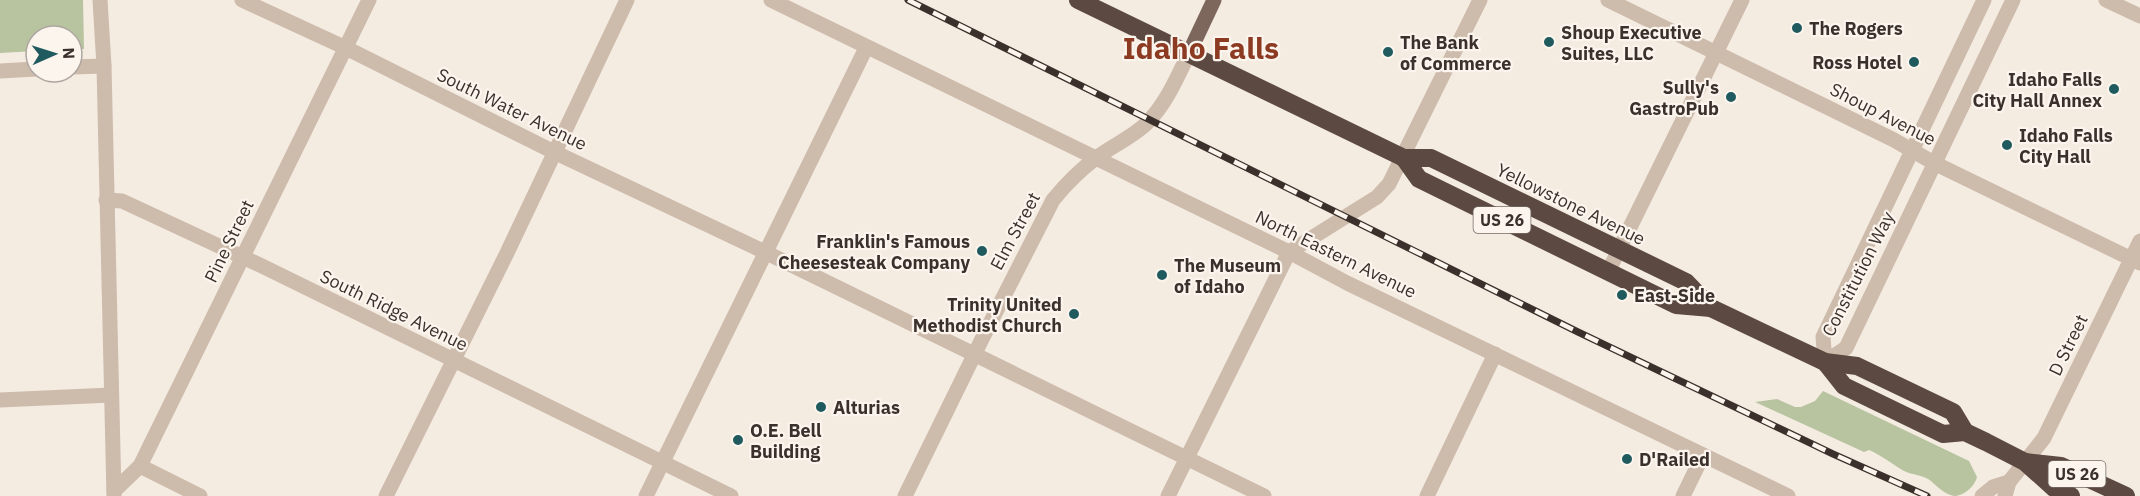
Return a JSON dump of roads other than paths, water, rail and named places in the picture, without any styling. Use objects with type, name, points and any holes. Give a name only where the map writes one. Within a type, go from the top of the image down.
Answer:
[{"type":"highway","name":"Yellowstone Avenue","points":[[1078,0],[1404,158],[1431,158],[1686,282],[1711,308]]},
{"type":"highway","name":"Yellowstone Avenue","points":[[1404,158],[1419,179],[1676,305],[1711,308],[1826,362],[1857,366],[1953,412],[1965,432],[2025,462],[2054,488],[2071,496]]},
{"type":"highway","name":"Yellowstone Avenue","points":[[2025,462],[2061,466],[2126,496]]},
{"type":"main road","points":[[1189,53],[1214,0]]},
{"type":"street","points":[[100,0],[104,66],[114,493]]},
{"type":"street","name":"South Water Avenue","points":[[242,0],[346,48],[554,152],[765,252],[1264,496]]},
{"type":"street","name":"Pine Street","points":[[114,493],[140,466],[369,0]]},
{"type":"street","points":[[386,496],[627,0]]},
{"type":"street","name":"North Eastern Avenue","points":[[771,0],[1788,496]]},
{"type":"street","points":[[1168,496],[1289,252],[1377,197],[1389,184],[1404,158],[1480,0]]},
{"type":"street","name":"Shoup Avenue","points":[[1608,0],[2136,261]]},
{"type":"street","points":[[1608,272],[1743,0]]},
{"type":"street","name":"Constitution Way","points":[[1984,0],[1823,338],[1826,362],[1846,348],[2013,0]]},
{"type":"street","points":[[2106,0],[2140,16]]},
{"type":"street","points":[[646,496],[866,48]]},
{"type":"street","name":"Elm Street","points":[[905,496],[1053,200],[1096,158],[1150,119],[1169,94],[1189,53]]},
{"type":"street","points":[[84,67],[104,66]]},
{"type":"street","points":[[0,71],[24,70]]},
{"type":"street","name":"South Ridge Avenue","points":[[106,200],[122,201],[244,258],[731,496]]},
{"type":"street","name":"D Street","points":[[2007,489],[2044,438],[2136,261],[2140,241]]},
{"type":"street","points":[[1427,496],[1495,354]]},
{"type":"street","points":[[0,400],[111,395]]},
{"type":"street","points":[[1683,496],[1702,455]]},
{"type":"street","points":[[140,466],[200,496]]},
{"type":"street","points":[[1982,496],[1993,487],[2007,489]]},
{"type":"railway","points":[[908,0],[1578,332],[1833,454],[1927,496]]},
{"type":"place","name":"The Rogers","points":[[1797,28]]},
{"type":"place","name":"Shoup Executive Suites, LLC","points":[[1549,42]]},
{"type":"place","name":"The Bank of Commerce","points":[[1388,52]]},
{"type":"place","name":"Ross Hotel","points":[[1914,62]]},
{"type":"place","name":"Idaho Falls City Hall Annex","points":[[2114,89]]},
{"type":"place","name":"Sully's GastroPub","points":[[1731,97]]},
{"type":"place","name":"Idaho Falls City Hall","points":[[2007,145]]},
{"type":"place","name":"Franklin's Famous Cheesesteak Company","points":[[982,251]]},
{"type":"place","name":"The Museum of Idaho","points":[[1162,275]]},
{"type":"place","name":"East-Side","points":[[1622,295]]},
{"type":"place","name":"Trinity United Methodist Church","points":[[1074,314]]},
{"type":"place","name":"Alturias","points":[[821,407]]},
{"type":"place","name":"O.E. Bell Building","points":[[738,440]]},
{"type":"place","name":"D'Railed","points":[[1627,459]]},
{"type":"district","name":"Idaho Falls","points":[[1201,47]]}]
